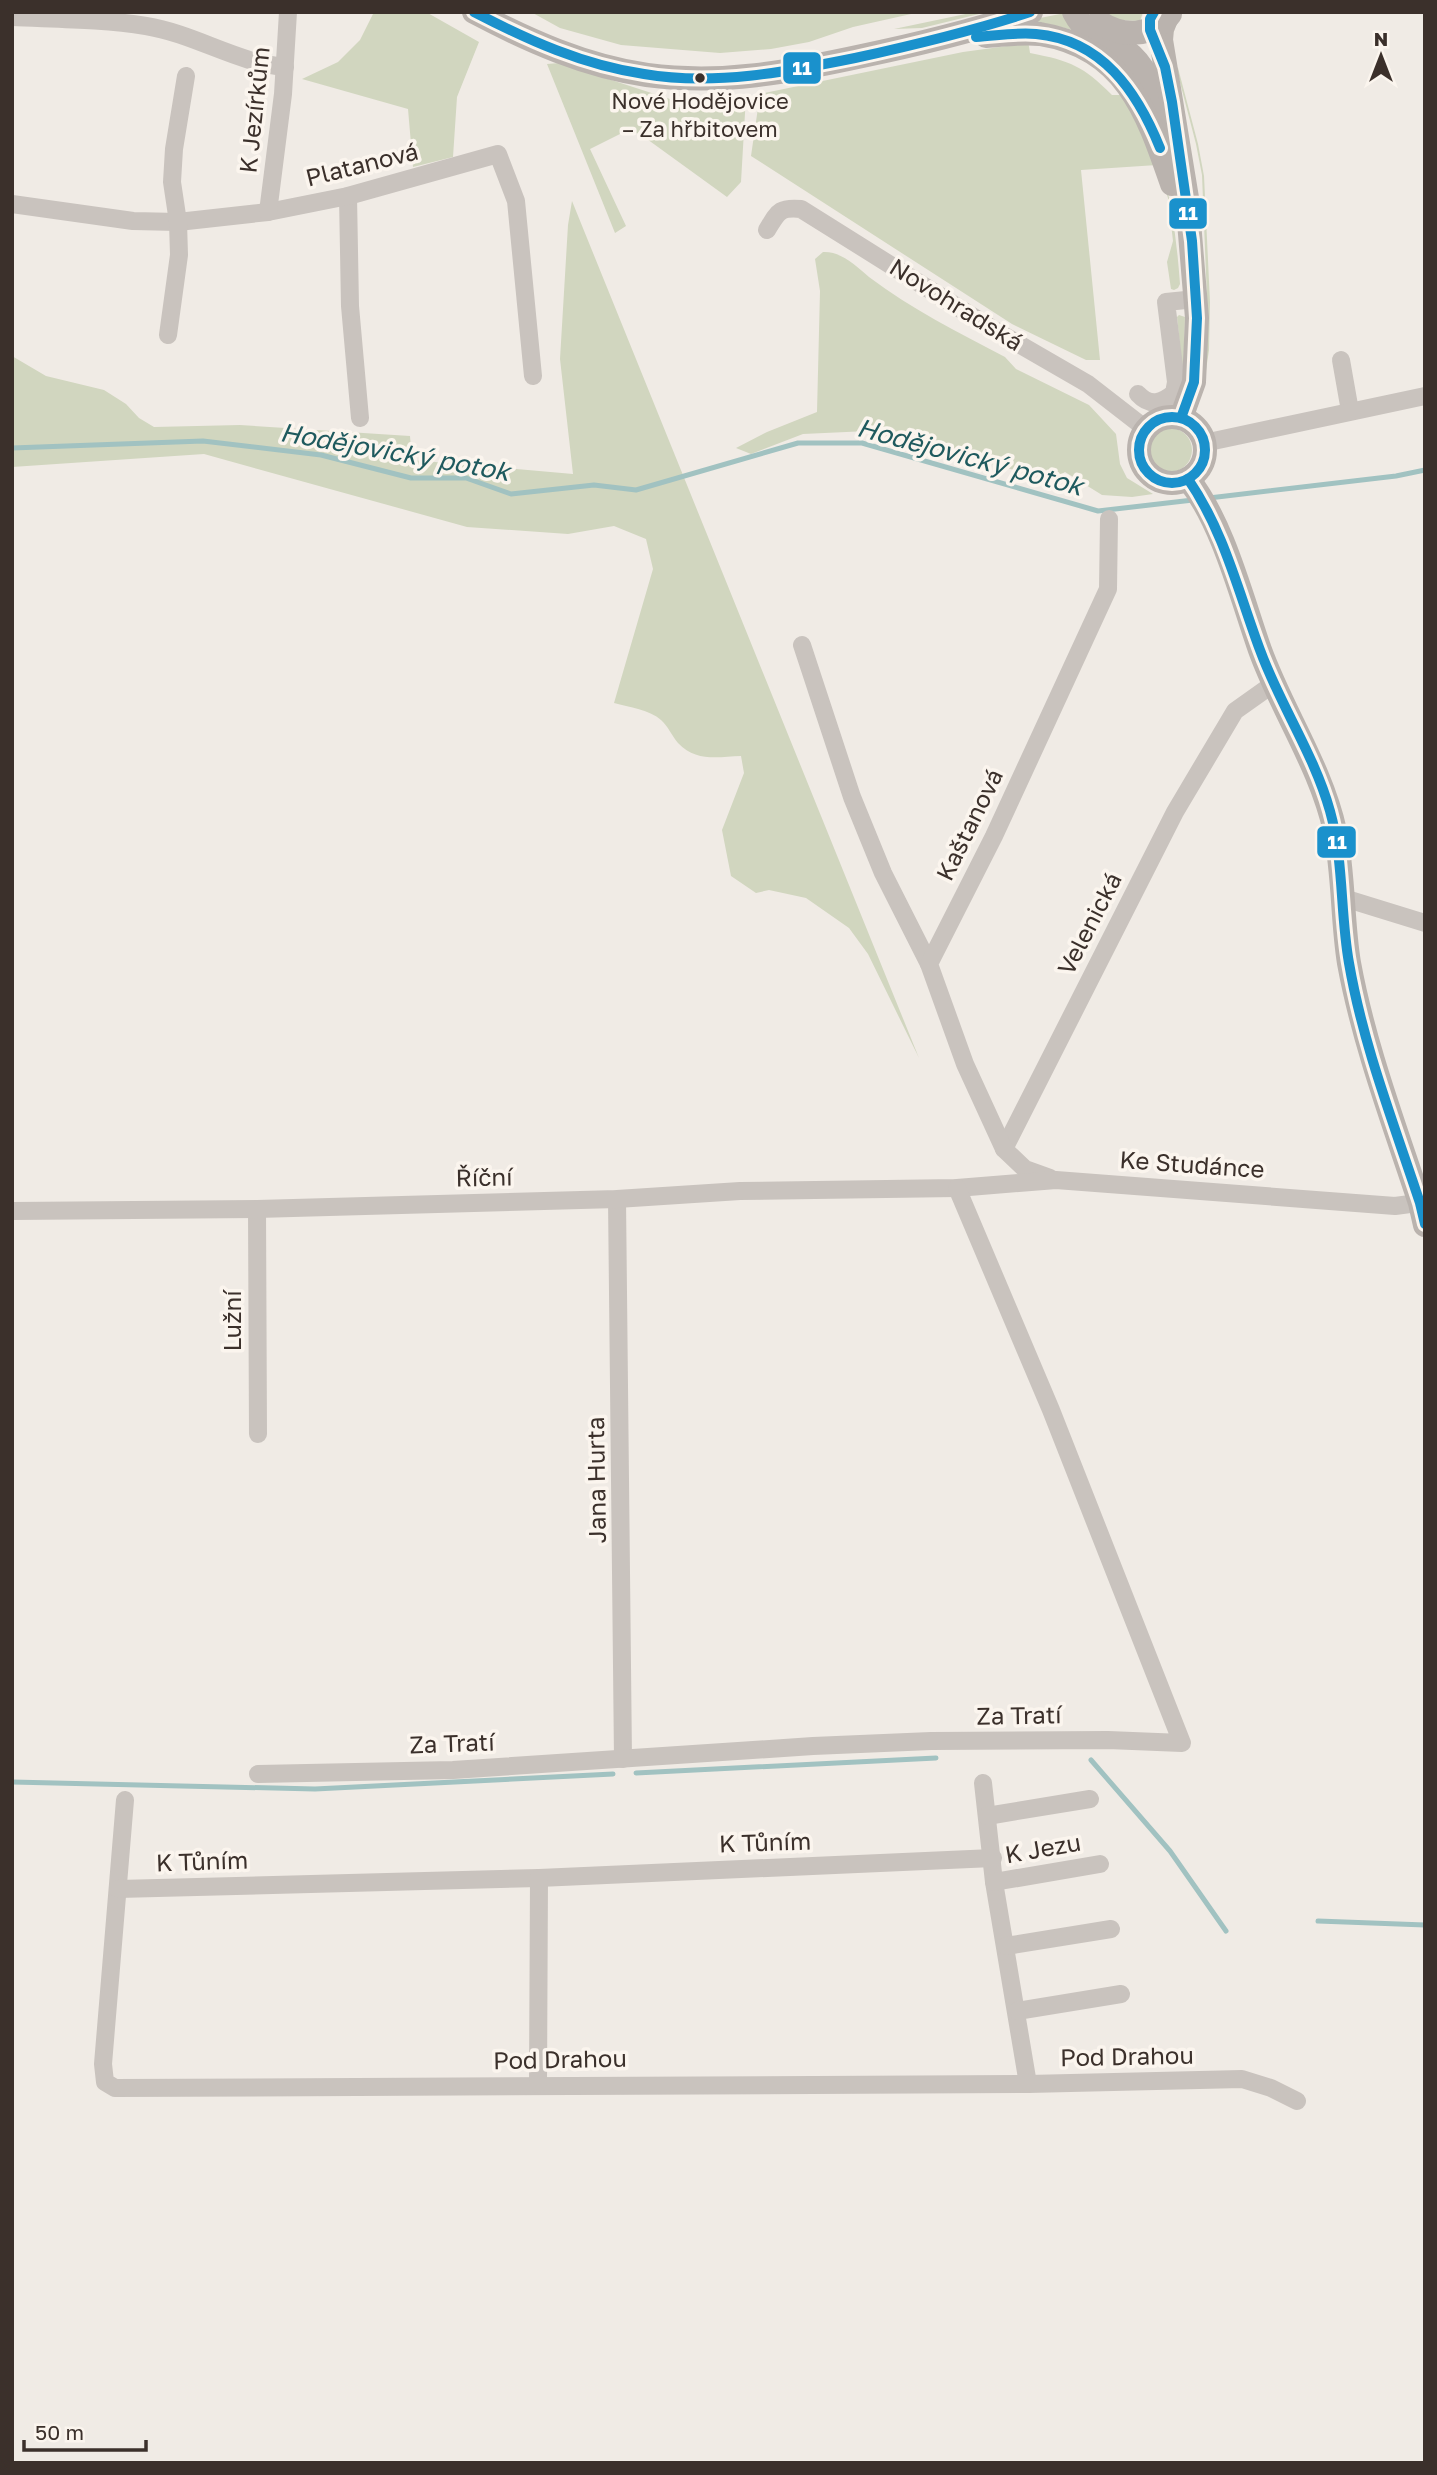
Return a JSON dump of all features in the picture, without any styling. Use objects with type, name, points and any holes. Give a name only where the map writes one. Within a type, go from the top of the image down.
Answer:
[{"type":"main road","points":[[474,12],[540,45],[574,58],[648,75],[709,79],[797,71],[936,40],[1031,12]]},
{"type":"main road","points":[[1178,148],[1146,75],[1136,60],[1126,51],[1091,34],[1080,24],[1084,13],[1101,24],[1126,33],[1160,18],[1161,40],[1172,102],[1192,241],[1197,318],[1181,418]]},
{"type":"main road","points":[[936,40],[1037,34],[1078,45],[1115,69],[1129,84],[1144,109],[1192,241]]},
{"type":"main road","points":[[1199,494],[1161,482],[1146,472],[1138,455],[1138,445],[1146,429],[1162,418],[1181,418],[1194,425],[1204,443],[1199,494],[1273,684],[1319,779],[1335,831],[1349,961],[1364,1029],[1423,1210]]},
{"type":"street","name":"K Jezírkům","points":[[268,212],[285,67],[288,12]]},
{"type":"street","points":[[12,16],[146,26],[182,35],[263,65],[285,67]]},
{"type":"street","points":[[164,325],[179,255],[178,222],[172,182],[174,149],[186,76]]},
{"type":"street","name":"Platanová","points":[[12,204],[132,221],[178,222],[268,212],[348,196],[498,154],[516,201],[533,376]]},
{"type":"street","points":[[348,196],[350,306],[360,418]]},
{"type":"street","name":"Novohradská","points":[[767,230],[778,212],[787,208],[801,209],[991,328],[1088,384],[1146,429]]},
{"type":"street","points":[[1340,360],[1350,411]]},
{"type":"street","points":[[1138,394],[1144,401],[1162,402],[1185,382]]},
{"type":"street","points":[[1204,443],[1425,396]]},
{"type":"street","name":"Kaštanová","points":[[929,964],[994,836],[1108,589],[1109,519]]},
{"type":"street","points":[[802,645],[852,797],[883,873],[929,964],[965,1063],[1004,1149],[1025,1168],[1056,1180]]},
{"type":"street","name":"Velenická","points":[[1004,1149],[1175,812],[1235,711],[1273,684]]},
{"type":"street","points":[[1344,898],[1425,923]]},
{"type":"street","name":"Ke Studánce","points":[[957,1188],[1056,1180],[1423,1210]]},
{"type":"street","name":"Říční","points":[[12,1211],[257,1209],[617,1199],[740,1191],[957,1188]]},
{"type":"street","name":"Za Tratí","points":[[258,1774],[453,1770],[813,1746],[931,1741],[1108,1740],[1182,1743],[1051,1410],[957,1188]]},
{"type":"street","name":"Jana Hurta","points":[[617,1199],[623,1759]]},
{"type":"street","name":"Lužní","points":[[257,1209],[258,1434]]},
{"type":"street","name":"K Jezu","points":[[984,1783],[994,1882],[1028,2084]]},
{"type":"street","name":"K Jezu","points":[[987,1816],[1090,1799]]},
{"type":"street","name":"Pod Drahou","points":[[125,1800],[103,2064],[106,2082],[115,2088],[538,2084],[1028,2084],[1242,2079],[1271,2088],[1297,2101]]},
{"type":"street","name":"K Tůním","points":[[118,1889],[539,1878],[993,1858]]},
{"type":"street","name":"K Jezu","points":[[994,1882],[1100,1864]]},
{"type":"street","points":[[538,2084],[539,1878]]},
{"type":"street","points":[[1006,1945],[1111,1929]]},
{"type":"street","points":[[1017,2011],[1121,1994]]},
{"type":"green space","points":[[374,12],[426,12],[479,42],[457,97],[453,157],[413,167],[408,109],[302,79],[338,62],[360,40]]},
{"type":"green space","points":[[531,12],[920,12],[853,27],[809,42],[771,49],[720,53],[621,45],[560,28]]},
{"type":"green space","points":[[975,12],[987,12],[922,28],[894,29]]},
{"type":"green space","points":[[1104,12],[1143,12],[1140,21],[1118,20]]},
{"type":"green space","points":[[1067,14],[1082,32],[1030,20]]},
{"type":"green space","points":[[1023,40],[1028,40],[1030,53],[1076,66],[1112,95],[1119,95],[1124,91],[1150,135],[1166,183],[1180,284],[1174,290],[1171,289],[1167,262],[1173,241],[1168,198],[1157,165],[1081,170],[1100,360],[1086,360],[1012,324],[751,156],[760,94],[963,52],[1022,44]]},
{"type":"green space","points":[[559,63],[670,99],[675,107],[707,110],[746,96],[741,182],[727,197],[640,134],[626,131],[590,149],[626,226],[615,233],[547,64]]},
{"type":"green space","points":[[1176,67],[1198,144],[1204,176],[1210,302],[1209,350],[1205,377],[1207,298],[1202,175]]},
{"type":"green space","points":[[572,201],[919,1058],[868,954],[849,928],[806,898],[769,890],[756,893],[731,876],[722,830],[744,773],[741,756],[707,757],[692,753],[678,743],[661,720],[639,709],[614,703],[653,569],[646,539],[614,526],[568,534],[467,527],[204,454],[12,467],[12,356],[46,376],[104,390],[154,427],[240,425],[410,436],[412,460],[573,474],[560,359],[568,225]]},
{"type":"green space","points":[[823,252],[842,257],[885,289],[935,320],[1005,357],[1016,369],[1089,405],[1116,434],[1120,464],[1127,478],[1153,494],[1132,497],[1102,495],[1065,472],[1052,480],[868,431],[803,434],[751,454],[736,448],[817,412],[820,291],[815,259]]},
{"type":"green space","points":[[1177,317],[1185,317],[1183,377]]},
{"type":"green space","points":[[1170,428],[1186,434],[1192,450],[1186,466],[1170,472],[1154,466],[1148,450],[1154,434]]},
{"type":"waterway","name":"Hodějovický potok","points":[[12,448],[203,441],[321,455],[411,478],[466,478],[511,494],[594,485],[636,490],[798,443],[862,443],[1098,511],[1193,500]]},
{"type":"waterway","name":"Hodějovický potok","points":[[1209,498],[1396,476],[1425,470]]},
{"type":"waterway","points":[[636,1773],[936,1758]]},
{"type":"waterway","points":[[1091,1760],[1170,1851],[1226,1931]]},
{"type":"waterway","points":[[12,1782],[315,1789],[613,1774]]},
{"type":"waterway","points":[[1318,1921],[1425,1925]]},
{"type":"transit line","name":"11","points":[[474,12],[535,42],[578,58],[621,70],[697,79],[750,76],[829,63],[943,37],[1030,12]]},
{"type":"transit line","name":"11","points":[[1154,12],[1150,19],[1150,30],[1165,67],[1172,102],[1192,241],[1197,318],[1194,382],[1181,418]]},
{"type":"transit line","name":"11","points":[[976,37],[1036,34],[1059,38],[1080,46],[1098,58],[1128,88],[1160,148]]},
{"type":"transit line","name":"11","points":[[1172,417],[1185,419],[1200,432],[1205,450],[1203,463],[1190,478],[1172,483],[1159,481],[1144,468],[1139,450],[1141,437],[1154,422],[1172,417]]},
{"type":"transit line","name":"11","points":[[1188,479],[1221,540],[1268,670],[1315,770],[1330,811],[1338,849],[1346,944],[1355,994],[1371,1054],[1425,1224]]},
{"type":"place","name":"Nové Hodějovice – Za hřbitovem","points":[[700,78]]}]
